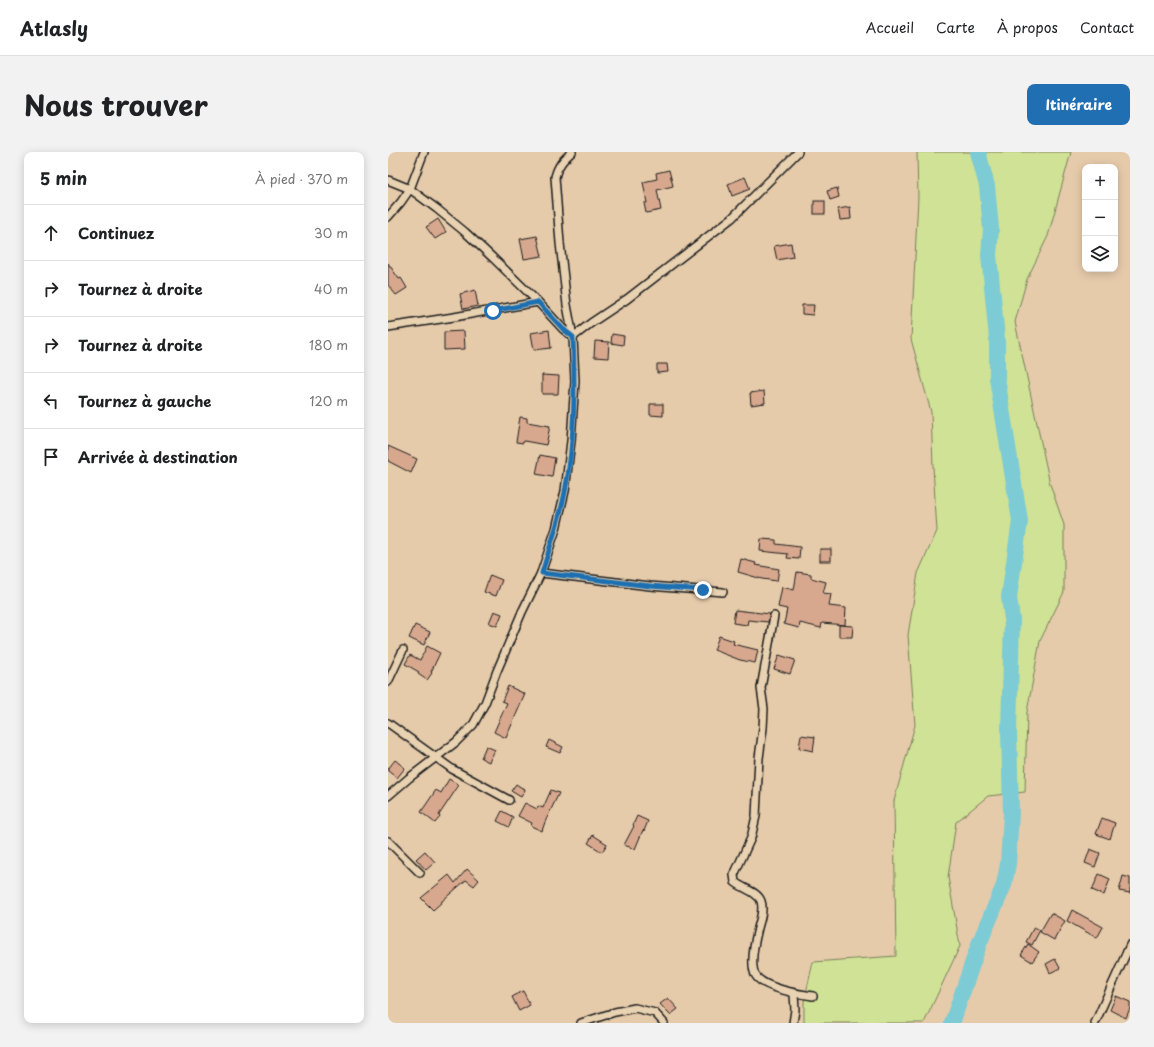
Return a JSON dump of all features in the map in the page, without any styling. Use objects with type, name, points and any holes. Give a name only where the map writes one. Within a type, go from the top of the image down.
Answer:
[{"type":"street","points":[[388,217],[410,189],[424,152]]},
{"type":"street","points":[[388,796],[456,742],[473,725],[485,703],[522,612],[542,573],[556,529],[565,491],[571,441],[575,382],[573,337],[567,305],[560,243],[555,177],[557,168],[561,161],[572,152]]},
{"type":"street","points":[[573,337],[627,299],[732,218],[798,152]]},
{"type":"street","points":[[388,180],[410,189],[465,232],[538,302],[563,329],[573,337]]},
{"type":"street","points":[[388,327],[454,318],[538,302]]},
{"type":"street","points":[[542,573],[650,586],[723,592]]},
{"type":"street","points":[[774,616],[761,688],[764,710],[759,758],[756,816],[751,838],[734,875],[735,882],[741,887],[755,893],[761,901],[762,911],[755,940],[753,960],[753,967],[756,977],[767,985],[794,994],[813,996]]},
{"type":"street","points":[[388,682],[403,650]]},
{"type":"street","points":[[388,723],[452,769],[509,800]]},
{"type":"street","points":[[388,840],[420,873]]},
{"type":"street","points":[[1095,1023],[1130,945]]},
{"type":"street","points":[[793,1023],[795,1010],[794,994]]},
{"type":"street","points":[[581,1023],[615,1012],[635,1008],[655,1013],[664,1023]]},
{"type":"green space","points":[[917,152],[1071,152],[1048,236],[1027,279],[1015,322],[1050,484],[1064,525],[1064,592],[1040,641],[1027,712],[1025,792],[988,796],[956,822],[948,877],[960,946],[924,1023],[804,1023],[804,1002],[813,962],[896,956],[894,801],[915,725],[908,635],[918,573],[937,531],[931,412],[911,339],[918,197]]},
{"type":"building","points":[[669,170],[673,186],[657,190],[661,210],[646,213],[644,203],[647,203],[643,182],[657,179],[656,173]]},
{"type":"building","points":[[745,177],[750,189],[732,196],[728,184]]},
{"type":"building","points":[[837,188],[839,197],[830,200],[827,191]]},
{"type":"building","points":[[814,201],[825,201],[825,214],[814,214]]},
{"type":"building","points":[[850,207],[851,219],[840,220],[838,209]]},
{"type":"building","points":[[438,219],[446,232],[435,239],[426,227]]},
{"type":"building","points":[[537,236],[542,256],[524,259],[520,239]]},
{"type":"building","points":[[791,243],[793,257],[777,260],[774,246]]},
{"type":"building","points":[[388,263],[399,279],[401,278],[407,288],[396,295],[388,285]]},
{"type":"building","points":[[475,290],[478,306],[463,309],[460,294]]},
{"type":"building","points":[[802,305],[814,305],[813,315],[802,314]]},
{"type":"building","points":[[549,330],[551,348],[534,350],[531,333]]},
{"type":"building","points":[[464,331],[465,349],[444,350],[444,332]]},
{"type":"building","points":[[612,334],[624,336],[623,345],[611,343]]},
{"type":"building","points":[[595,341],[609,342],[608,358],[594,357]]},
{"type":"building","points":[[657,364],[667,364],[668,372],[657,373]]},
{"type":"building","points":[[542,375],[559,376],[558,394],[542,394]]},
{"type":"building","points":[[764,391],[765,403],[751,405],[750,393]]},
{"type":"building","points":[[650,404],[663,404],[663,416],[650,415]]},
{"type":"building","points":[[520,417],[527,418],[527,422],[550,426],[546,445],[524,441],[523,443],[516,442]]},
{"type":"building","points":[[388,446],[417,459],[411,473],[388,461]]},
{"type":"building","points":[[540,455],[555,458],[552,477],[536,474]]},
{"type":"building","points":[[761,539],[776,540],[776,544],[800,547],[799,559],[787,558],[788,554],[760,551]]},
{"type":"building","points":[[820,549],[831,549],[831,561],[820,561]]},
{"type":"building","points":[[741,559],[756,563],[755,565],[779,569],[777,581],[762,579],[738,572]]},
{"type":"building","points":[[797,572],[811,574],[811,578],[826,582],[823,593],[831,594],[829,606],[846,608],[845,625],[822,623],[821,628],[800,623],[799,628],[784,624],[787,609],[778,607],[782,587],[794,590]]},
{"type":"building","points":[[490,575],[502,580],[496,596],[484,592]]},
{"type":"building","points":[[735,610],[770,614],[768,622],[748,620],[747,625],[733,623]]},
{"type":"building","points":[[494,611],[502,614],[497,626],[489,623]]},
{"type":"building","points":[[415,625],[430,632],[424,645],[409,638]]},
{"type":"building","points":[[839,625],[853,626],[852,637],[839,637]]},
{"type":"building","points":[[719,636],[734,641],[733,644],[758,650],[755,663],[740,660],[714,650]]},
{"type":"building","points":[[427,646],[440,653],[431,672],[432,673],[427,680],[418,674],[419,672],[405,664],[410,655],[420,660]]},
{"type":"building","points":[[779,655],[795,660],[790,674],[774,669]]},
{"type":"building","points":[[508,686],[525,694],[506,738],[494,732],[507,703],[502,701]]},
{"type":"building","points":[[801,735],[815,737],[813,751],[799,748]]},
{"type":"building","points":[[549,740],[563,747],[560,753],[546,747]]},
{"type":"building","points":[[486,746],[495,750],[489,762],[481,758]]},
{"type":"building","points":[[395,760],[405,768],[397,778],[388,771]]},
{"type":"building","points":[[449,779],[459,785],[435,823],[421,812],[436,790],[441,793]]},
{"type":"building","points":[[516,784],[525,790],[521,797],[511,791]]},
{"type":"building","points":[[551,790],[559,793],[542,831],[531,826],[532,823],[518,816],[525,803],[537,809],[538,806],[543,808]]},
{"type":"building","points":[[502,811],[513,817],[509,827],[497,821]]},
{"type":"building","points":[[637,816],[648,821],[635,849],[624,845],[634,826],[633,825]]},
{"type":"building","points":[[1102,818],[1115,823],[1110,839],[1096,834]]},
{"type":"building","points":[[593,835],[607,844],[602,852],[588,843]]},
{"type":"building","points":[[1090,849],[1100,853],[1095,867],[1085,863]]},
{"type":"building","points":[[425,851],[435,862],[426,870],[416,859]]},
{"type":"building","points":[[467,869],[479,880],[474,886],[466,880],[433,910],[421,898],[449,875],[455,883]]},
{"type":"building","points":[[1099,874],[1110,879],[1104,895],[1092,890]]},
{"type":"building","points":[[1123,876],[1130,878],[1130,893],[1119,891]]},
{"type":"building","points":[[1072,910],[1103,927],[1097,938],[1067,921]]},
{"type":"building","points":[[1051,913],[1065,921],[1054,940],[1040,932]]},
{"type":"building","points":[[1034,927],[1040,930],[1032,945],[1026,942]]},
{"type":"building","points":[[1028,944],[1039,952],[1032,962],[1021,955]]},
{"type":"building","points":[[1055,959],[1060,968],[1050,973],[1046,964]]},
{"type":"building","points":[[523,991],[530,1005],[519,1011],[512,997]]},
{"type":"building","points":[[1116,996],[1130,1002],[1130,1008],[1126,1018],[1110,1010]]},
{"type":"building","points":[[668,998],[678,1009],[670,1015],[660,1004]]},
{"type":"waterway","points":[[952,1023],[979,944],[1004,885],[1008,864],[1011,813],[1009,731],[1012,619],[1009,597],[1020,521],[997,378],[997,339],[989,255],[991,229],[987,186],[978,152]]},
{"type":"route","points":[[493,311],[538,302],[563,329],[573,337],[575,382],[571,441],[565,491],[556,529],[542,573],[650,586],[703,590]]}]
